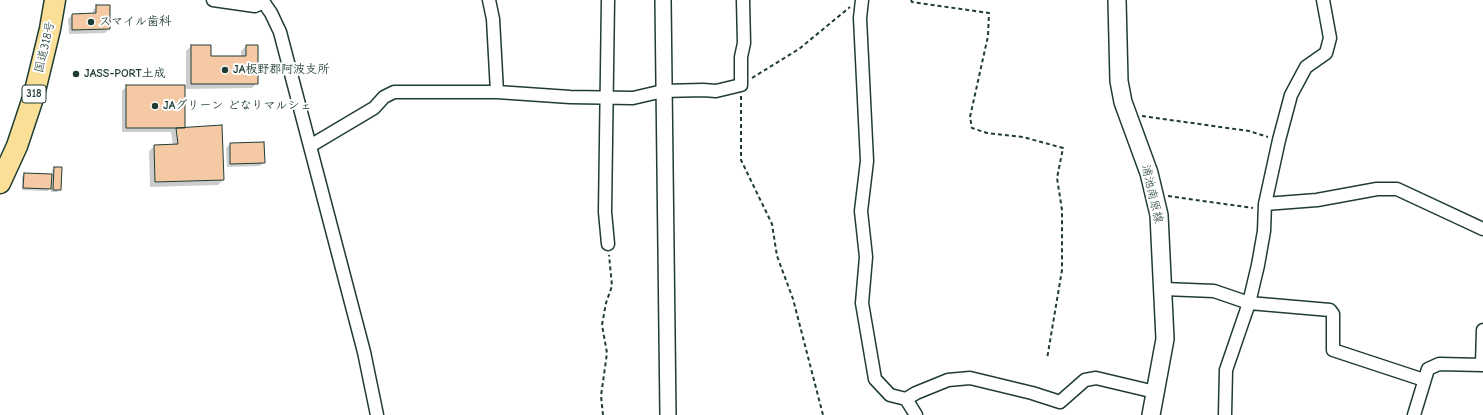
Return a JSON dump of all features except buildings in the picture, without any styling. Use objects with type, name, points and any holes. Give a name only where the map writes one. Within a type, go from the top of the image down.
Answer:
[{"type":"highway","name":"国道318号","points":[[0,183],[17,146],[34,95],[50,29],[55,0]]},
{"type":"main road","name":"浦池南原線","points":[[1117,0],[1119,81],[1123,102],[1148,173],[1159,215],[1164,289],[1165,339],[1151,415]]},
{"type":"street","points":[[213,0],[255,6],[263,1],[271,13],[280,32],[364,352],[377,415]]},
{"type":"street","points":[[489,0],[493,19],[496,92]]},
{"type":"street","points":[[608,0],[606,212],[608,244]]},
{"type":"street","points":[[662,0],[668,415]]},
{"type":"street","points":[[310,146],[374,108],[384,97],[394,92],[496,92],[570,97],[634,98],[663,91],[716,91],[741,85],[741,57],[744,42],[743,0]]},
{"type":"street","points":[[1225,415],[1226,370],[1249,303],[1258,265],[1264,231],[1265,204],[1279,140],[1291,95],[1306,67],[1326,53],[1330,38],[1323,0]]},
{"type":"street","points":[[858,2],[867,161],[861,211],[866,257],[862,303],[875,379],[890,395],[906,399],[916,415]]},
{"type":"street","points":[[1265,204],[1317,200],[1377,189],[1397,189],[1483,229]]},
{"type":"street","points":[[1164,289],[1214,291],[1249,303],[1330,310],[1333,314],[1332,350],[1424,380]]},
{"type":"street","points":[[1414,415],[1428,369],[1439,364],[1482,364],[1483,330]]},
{"type":"street","points":[[906,399],[916,392],[948,380],[970,378],[1032,393],[1060,402],[1085,380],[1096,378],[1155,392]]},
{"type":"path","points":[[911,0],[912,2],[989,12],[988,36],[970,117],[972,128],[987,133],[1023,137],[1063,148],[1058,178],[1062,210],[1062,270],[1047,359]]},
{"type":"path","points":[[823,415],[793,299],[777,256],[772,224],[741,160],[741,85],[798,49],[858,2]]},
{"type":"path","points":[[1127,114],[1249,131],[1279,140]]},
{"type":"path","points":[[1154,193],[1254,208],[1265,204]]},
{"type":"path","points":[[603,415],[601,396],[607,353],[602,325],[606,303],[612,286],[608,244]]},
{"type":"place","name":"スマイル歯科","points":[[91,22]]},
{"type":"place","name":"JA板野郡阿波支所","points":[[225,70]]},
{"type":"place","name":"JASS-PORT土成","points":[[76,74]]},
{"type":"place","name":"JAグリーン どなりマルシェ","points":[[155,106]]}]
